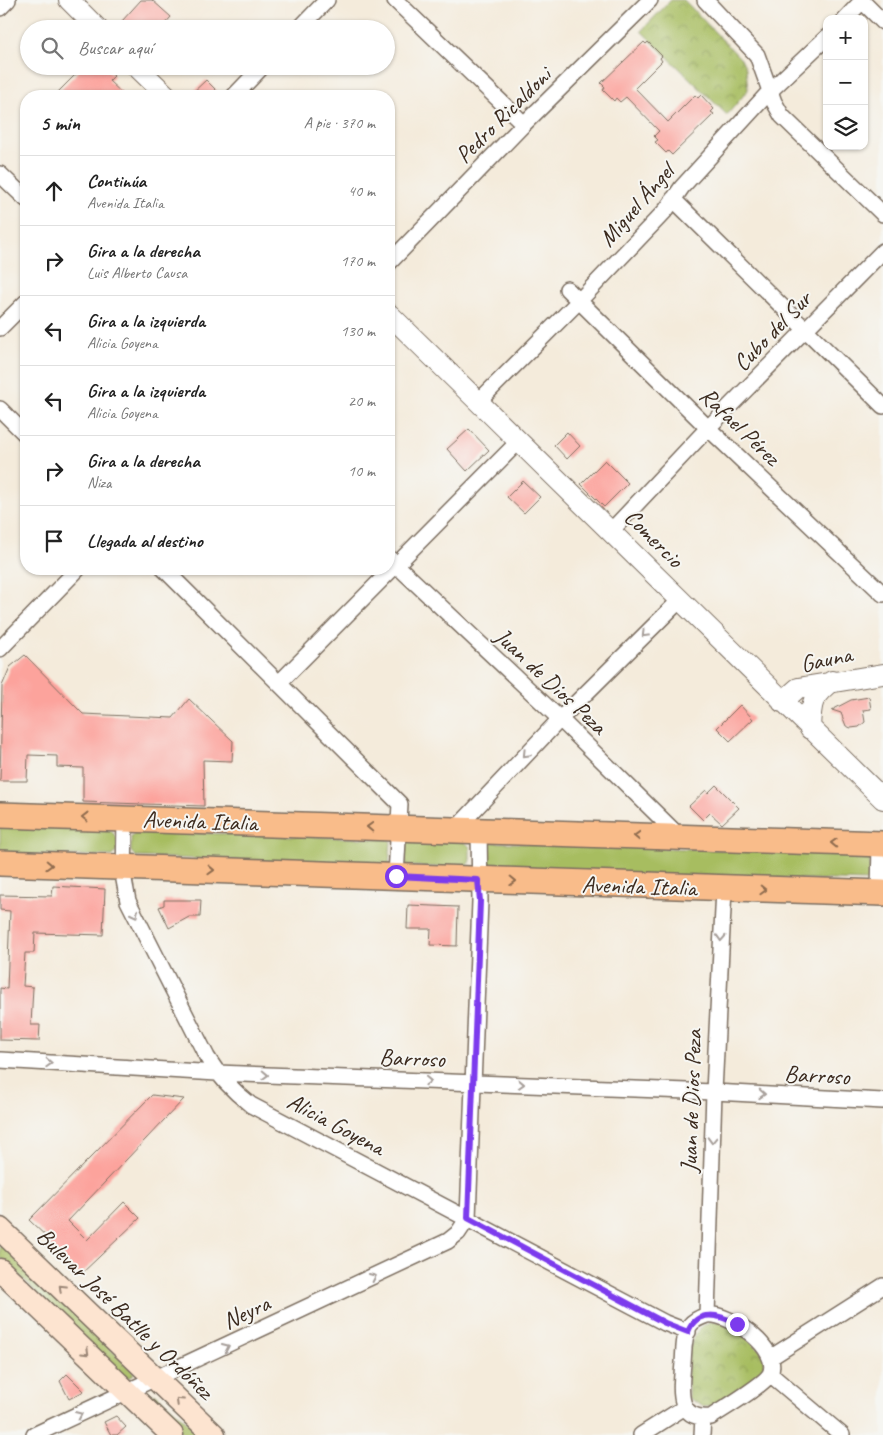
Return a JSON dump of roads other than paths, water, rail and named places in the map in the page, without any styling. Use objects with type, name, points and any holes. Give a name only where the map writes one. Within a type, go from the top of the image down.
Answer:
[{"type":"main road","name":"Avenida Italia","points":[[0,815],[881,844]]},
{"type":"main road","name":"Avenida Italia","points":[[0,863],[881,893]]},
{"type":"main road","name":"Bulevar José Batlle y Ordóñez","points":[[0,1229],[214,1435]]},
{"type":"main road","points":[[0,1270],[172,1435]]},
{"type":"street","points":[[0,8],[8,0]]},
{"type":"street","points":[[69,0],[89,20]]},
{"type":"street","points":[[308,20],[327,0]]},
{"type":"street","points":[[396,0],[524,124]]},
{"type":"street","name":"Pedro Ricaldoni","points":[[395,258],[524,124],[650,0]]},
{"type":"street","points":[[705,0],[757,55],[770,91],[782,116],[883,214]]},
{"type":"street","points":[[849,15],[863,0],[883,22]]},
{"type":"street","name":"Miguel Ángel","points":[[478,402],[580,300],[666,210],[682,187],[770,91],[823,41]]},
{"type":"street","points":[[145,75],[160,90]]},
{"type":"street","points":[[240,90],[254,75]]},
{"type":"street","points":[[0,174],[20,193]]},
{"type":"street","points":[[673,199],[883,406]]},
{"type":"street","name":"Cubo del Sur","points":[[611,530],[804,329],[883,251]]},
{"type":"street","name":"Rafael Pérez","points":[[567,289],[708,428],[883,594]]},
{"type":"street","points":[[0,328],[20,308]]},
{"type":"street","name":"Comercio","points":[[395,320],[611,530],[782,702],[883,799]]},
{"type":"street","points":[[0,409],[20,429]]},
{"type":"street","points":[[395,559],[519,441]]},
{"type":"street","name":"Juan de Dios Peza","points":[[395,565],[560,719],[681,838]]},
{"type":"street","points":[[0,649],[72,575]]},
{"type":"street","points":[[170,575],[280,682],[400,804],[396,876]]},
{"type":"street","points":[[280,682],[380,575]]},
{"type":"street","points":[[454,831],[560,719],[680,600]]},
{"type":"street","name":"Gauna","points":[[782,702],[798,688],[883,674]]},
{"type":"street","points":[[810,729],[812,702],[820,690],[832,681]]},
{"type":"street","name":"Alicia Goyena","points":[[125,818],[124,880],[128,900],[217,1073],[251,1105],[665,1323],[688,1332]]},
{"type":"street","points":[[468,1218],[480,901],[478,880],[479,831]]},
{"type":"street","points":[[881,844],[881,893]]},
{"type":"street","name":"Juan de Dios Peza","points":[[707,1315],[714,1092],[724,889]]},
{"type":"street","name":"Barroso","points":[[0,1060],[217,1073],[714,1092],[883,1101]]},
{"type":"street","name":"Neyra","points":[[36,1435],[448,1241],[458,1233],[468,1218]]},
{"type":"street","points":[[770,1358],[883,1286]]},
{"type":"street","points":[[707,1315],[722,1316],[751,1333],[770,1358],[772,1366],[770,1374],[755,1387],[711,1417],[703,1418],[691,1414],[685,1407],[681,1393],[684,1349],[688,1332],[696,1321],[707,1315]]},
{"type":"street","points":[[770,1374],[842,1435]]},
{"type":"street","points":[[642,1435],[685,1407]]},
{"type":"street","points":[[702,1435],[703,1418]]}]
